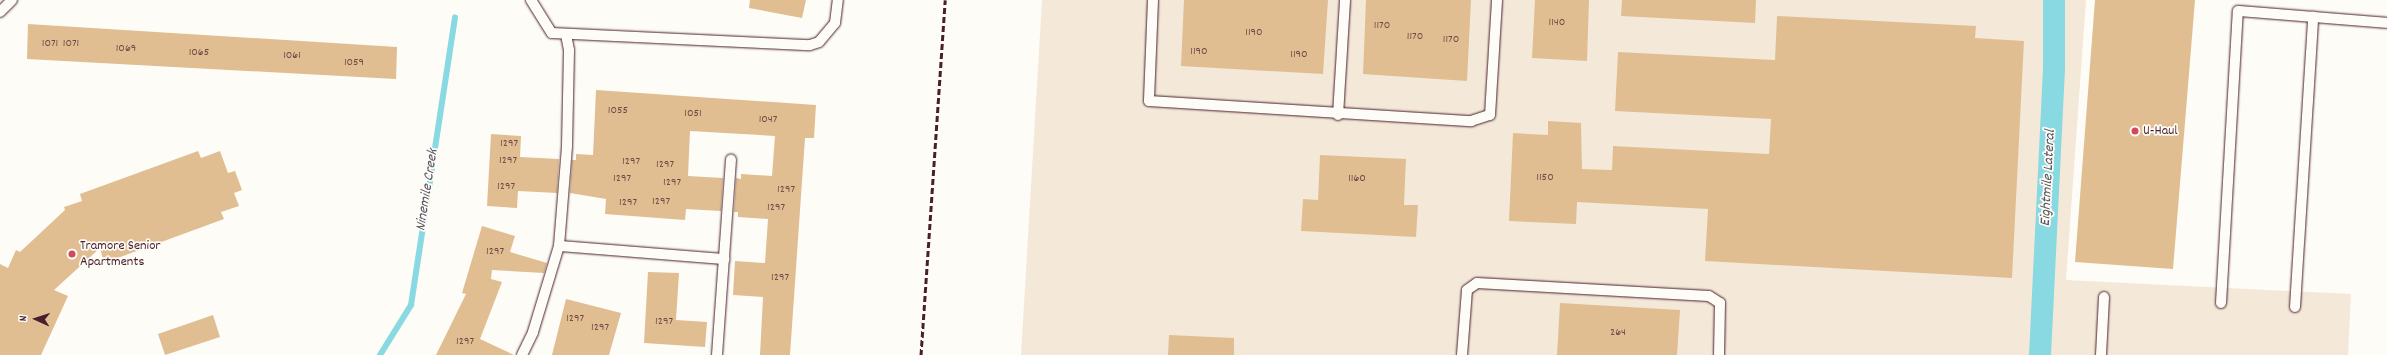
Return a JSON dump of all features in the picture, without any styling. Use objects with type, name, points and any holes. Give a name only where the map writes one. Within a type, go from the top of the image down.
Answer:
[{"type":"lane","points":[[0,12],[12,0]]},
{"type":"lane","points":[[531,0],[552,33],[810,46],[819,42],[835,23],[838,0]]},
{"type":"lane","points":[[1153,0],[1149,101],[1338,114],[1471,121],[1490,115],[1497,0]]},
{"type":"lane","points":[[1338,114],[1345,0]]},
{"type":"lane","points":[[2221,303],[2238,12],[2387,23]]},
{"type":"lane","points":[[2295,307],[2313,17]]},
{"type":"lane","points":[[522,355],[533,332],[559,246],[567,146],[569,50],[566,34]]},
{"type":"lane","points":[[717,355],[731,159]]},
{"type":"lane","points":[[559,246],[724,259]]},
{"type":"lane","points":[[1462,355],[1468,290],[1474,283],[1709,296],[1720,303],[1718,355]]},
{"type":"lane","points":[[2101,355],[2104,297]]},
{"type":"shaded area","points":[[1042,0],[2086,0],[2066,280],[2351,294],[2348,355],[1021,355]]},
{"type":"building","points":[[750,0],[806,0],[802,18],[749,8]]},
{"type":"building","points":[[1184,0],[1328,0],[1323,74],[1181,66]]},
{"type":"building","points":[[1366,0],[1471,0],[1467,81],[1363,74]]},
{"type":"building","points":[[1535,0],[1589,0],[1587,61],[1532,58]]},
{"type":"building","points":[[1622,0],[1756,0],[1755,23],[1621,16]]},
{"type":"building","name":"U-Haul","points":[[2095,0],[2195,0],[2173,269],[2075,262]]},
{"type":"building","points":[[1777,16],[1976,26],[1975,38],[2024,41],[2012,278],[1705,261],[1708,209],[1577,202],[1576,224],[1509,221],[1513,133],[1548,135],[1548,121],[1581,123],[1582,169],[1612,170],[1613,146],[1769,154],[1771,119],[1615,111],[1618,52],[1775,60]]},
{"type":"building","points":[[28,24],[397,47],[396,79],[27,59]]},
{"type":"building","points":[[596,90],[816,105],[814,138],[805,138],[790,355],[760,355],[763,297],[733,295],[735,261],[765,263],[768,219],[738,217],[738,212],[734,212],[736,178],[741,179],[741,174],[772,176],[775,136],[690,131],[688,176],[723,178],[721,211],[686,209],[685,220],[605,214],[606,199],[570,193],[572,160],[576,160],[576,154],[593,155]]},
{"type":"building","points":[[491,134],[521,136],[520,157],[559,159],[557,193],[518,191],[517,208],[487,206]]},
{"type":"building","name":"Tramore Senior Apartments","points":[[198,151],[201,158],[220,151],[228,173],[235,171],[242,190],[234,193],[239,206],[221,212],[224,219],[104,263],[100,248],[54,290],[68,296],[41,355],[0,355],[0,264],[8,268],[16,250],[20,252],[65,210],[64,207],[82,201],[80,194]]},
{"type":"building","points":[[1320,155],[1406,159],[1404,205],[1418,205],[1416,237],[1301,231],[1303,199],[1318,200]]},
{"type":"building","points":[[482,226],[515,236],[510,252],[547,263],[544,273],[492,270],[491,279],[502,282],[480,339],[514,355],[436,355],[466,294],[462,293]]},
{"type":"building","points":[[648,272],[679,273],[676,320],[707,322],[705,347],[644,343]]},
{"type":"building","points":[[566,299],[621,313],[609,355],[552,355]]},
{"type":"building","points":[[1560,303],[1680,310],[1677,355],[1557,355]]},
{"type":"building","points":[[213,315],[220,337],[165,355],[158,334]]},
{"type":"building","points":[[1169,335],[1234,338],[1234,355],[1168,355]]},
{"type":"waterway","name":"Eightmile Lateral","points":[[2040,355],[2054,70],[2054,0]]},
{"type":"waterway","name":"Ninemile Creek","points":[[380,355],[411,305],[455,17]]},
{"type":"railway","points":[[921,355],[945,0]]},
{"type":"place","name":"U-Haul","points":[[2135,131]]},
{"type":"place","name":"Tramore Senior Apartments","points":[[72,254]]}]
